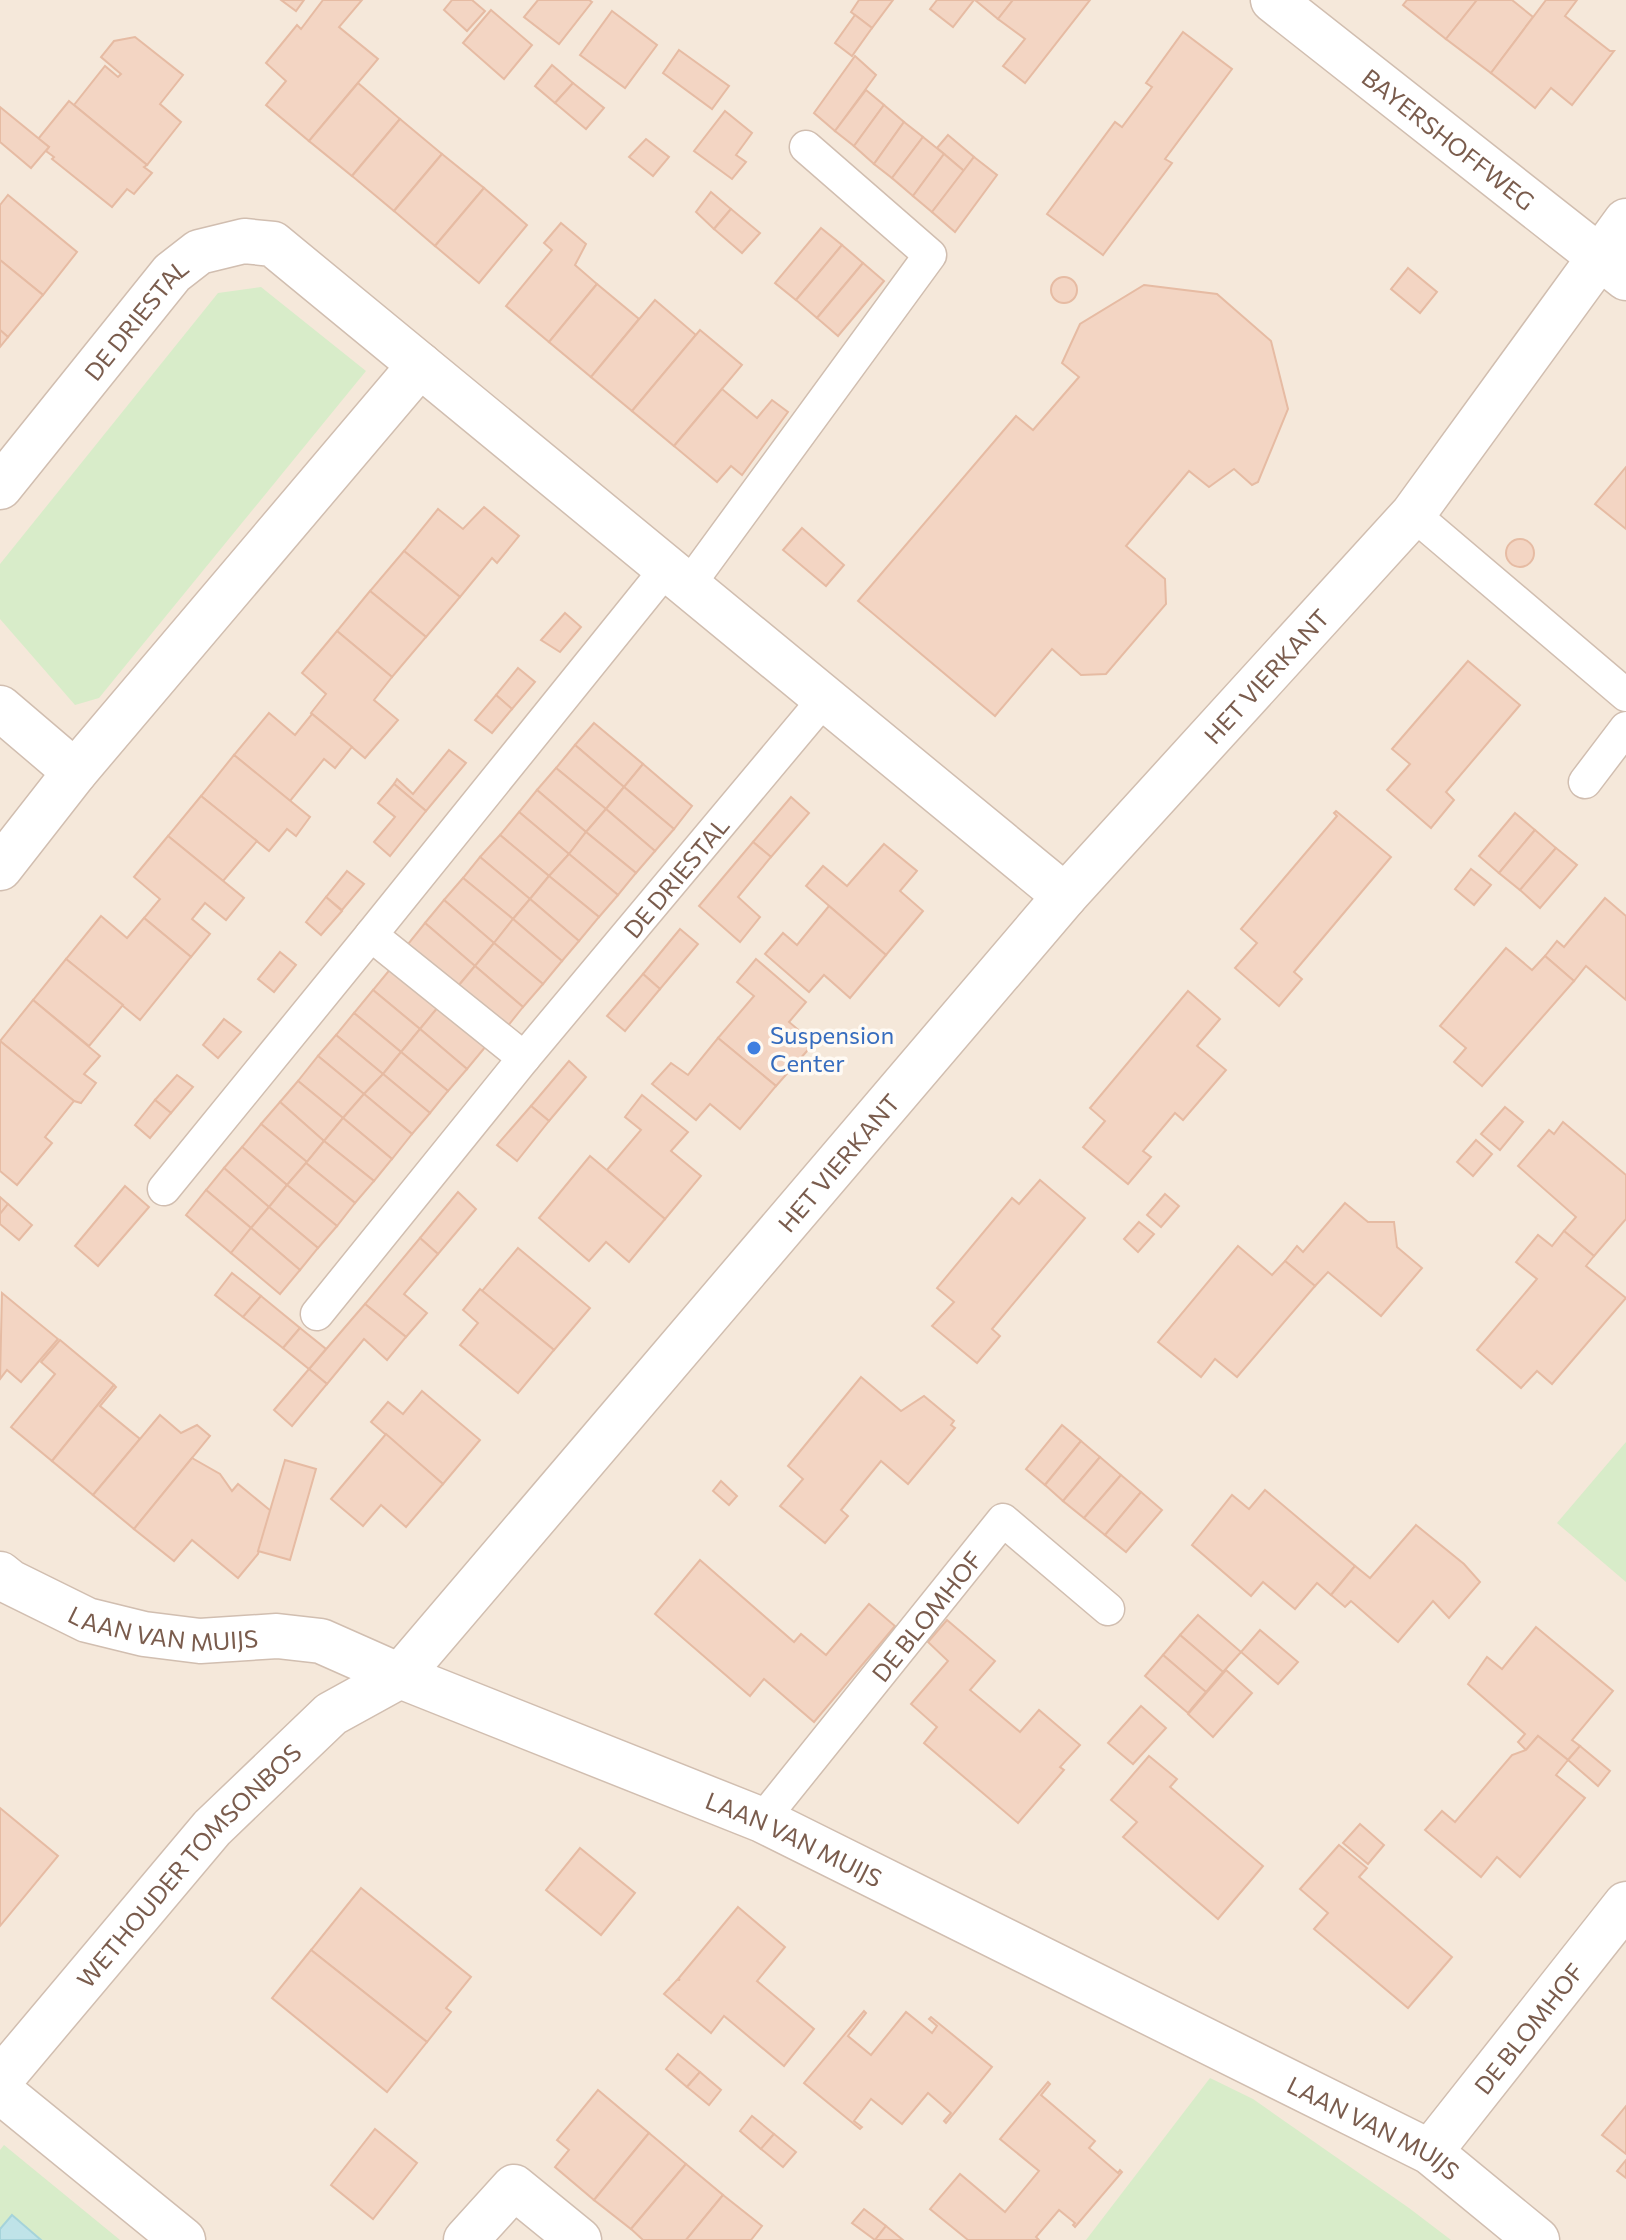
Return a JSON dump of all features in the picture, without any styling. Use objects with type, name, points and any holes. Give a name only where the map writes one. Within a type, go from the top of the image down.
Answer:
[{"type":"street","name":"BAYERSHOFFWEG","points":[[1273,0],[1614,268]]},
{"type":"street","name":"HET VIERKANT","points":[[400,1676],[1065,896],[1413,514],[1614,268],[1626,221]]},
{"type":"street","name":"DE DRIESTAL","points":[[0,487],[172,273],[199,252],[244,241],[273,244],[1065,896]]},
{"type":"street","points":[[0,868],[75,772],[420,365]]},
{"type":"street","points":[[0,708],[75,772]]},
{"type":"street","name":"LAAN VAN MUIJS","points":[[0,1574],[87,1620],[144,1634],[200,1641],[277,1636],[321,1641],[400,1676],[762,1820],[1430,2152],[1537,2240]]},
{"type":"street","name":"WETHOUDER TOMSONBOS","points":[[0,2080],[212,1828],[331,1714],[400,1676]]},
{"type":"street","name":"DE BLOMHOF","points":[[1430,2152],[1626,1904]]},
{"type":"street","points":[[0,2091],[183,2240]]},
{"type":"street","points":[[466,2240],[514,2187],[579,2240]]},
{"type":"lane","points":[[164,1189],[371,935],[678,577],[930,255],[806,147]]},
{"type":"lane","points":[[1413,514],[1626,695]]},
{"type":"lane","name":"DE DRIESTAL","points":[[317,1314],[524,1058],[826,697]]},
{"type":"lane","points":[[1585,782],[1626,728]]},
{"type":"lane","points":[[371,935],[524,1058]]},
{"type":"lane","name":"DE BLOMHOF","points":[[762,1820],[1003,1520],[1108,1609]]},
{"type":"shaded area","points":[[0,0],[1626,0],[1626,2240],[0,2240]]},
{"type":"green space","points":[[261,287],[366,371],[99,698],[75,705],[0,619],[0,564],[218,293]]},
{"type":"green space","points":[[1626,1442],[1626,1582],[1557,1523]]},
{"type":"green space","points":[[1210,2078],[1253,2099],[1451,2240],[1086,2240]]},
{"type":"green space","points":[[4,2145],[120,2240],[41,2240],[12,2215],[0,2229],[0,2150]]},
{"type":"water","points":[[12,2215],[41,2240],[0,2240],[0,2229]]},
{"type":"building","points":[[281,0],[304,0],[296,11]]},
{"type":"building","points":[[323,0],[362,0],[339,27],[378,59],[309,141],[266,105],[286,81],[266,63],[297,25],[301,29]]},
{"type":"building","points":[[452,0],[472,0],[485,11],[467,31],[444,10]]},
{"type":"building","points":[[538,0],[592,2],[559,44],[524,17]]},
{"type":"building","points":[[859,0],[893,0],[872,28],[851,12]]},
{"type":"building","points":[[937,0],[974,0],[953,27],[930,9]]},
{"type":"building","points":[[975,0],[1013,0],[998,19]]},
{"type":"building","points":[[1013,0],[1090,0],[1025,83],[1003,66],[1025,39],[998,19]]},
{"type":"building","points":[[1407,0],[1477,0],[1446,39],[1403,5]]},
{"type":"building","points":[[1477,0],[1512,0],[1533,17],[1491,73],[1446,39]]},
{"type":"building","points":[[1546,0],[1577,0],[1565,16],[1614,51],[1572,105],[1551,88],[1535,108],[1491,73]]},
{"type":"building","points":[[491,10],[532,45],[504,79],[463,43]]},
{"type":"building","points":[[612,11],[657,45],[625,88],[580,55]]},
{"type":"building","points":[[855,15],[872,28],[852,56],[835,43]]},
{"type":"building","points":[[1183,32],[1232,69],[1165,159],[1172,163],[1103,255],[1047,214],[1115,122],[1122,127],[1152,87],[1146,83]]},
{"type":"building","points":[[135,37],[183,75],[160,104],[181,122],[147,165],[74,105],[105,66],[118,77],[121,74],[101,57],[114,41]]},
{"type":"building","points":[[679,50],[729,86],[712,109],[663,73]]},
{"type":"building","points":[[855,56],[876,75],[835,131],[814,113]]},
{"type":"building","points":[[552,65],[573,83],[555,103],[535,86]]},
{"type":"building","points":[[358,83],[400,119],[352,176],[309,141]]},
{"type":"building","points":[[573,83],[604,108],[586,129],[555,103]]},
{"type":"building","points":[[866,90],[884,105],[854,146],[835,131]]},
{"type":"building","points":[[69,101],[147,165],[144,167],[152,173],[134,194],[127,189],[112,207],[52,159],[54,157],[46,151],[49,147],[38,139]]},
{"type":"building","points":[[884,105],[904,122],[874,164],[854,146]]},
{"type":"building","points":[[0,107],[49,147],[31,168],[0,142]]},
{"type":"building","points":[[725,111],[752,133],[736,155],[746,162],[732,179],[694,151]]},
{"type":"building","points":[[400,119],[442,154],[394,211],[352,176]]},
{"type":"building","points":[[904,122],[923,137],[892,178],[874,164]]},
{"type":"building","points":[[948,135],[974,157],[964,171],[937,148]]},
{"type":"building","points":[[923,137],[944,154],[913,196],[892,178]]},
{"type":"building","points":[[646,139],[669,157],[653,176],[629,157]]},
{"type":"building","points":[[442,154],[484,188],[435,246],[394,211]]},
{"type":"building","points":[[944,154],[964,171],[932,212],[913,196]]},
{"type":"building","points":[[974,157],[997,175],[955,232],[932,212]]},
{"type":"building","points":[[484,188],[527,225],[479,283],[435,246]]},
{"type":"building","points":[[711,192],[731,209],[714,229],[696,212]]},
{"type":"building","points":[[8,195],[77,252],[43,295],[0,260],[0,205]]},
{"type":"building","points":[[731,209],[760,233],[742,253],[714,229]]},
{"type":"building","points":[[561,223],[586,244],[575,265],[597,284],[549,342],[506,306],[552,250],[544,243]]},
{"type":"building","points":[[821,228],[842,245],[796,300],[775,283]]},
{"type":"building","points":[[842,245],[863,263],[817,318],[796,300]]},
{"type":"building","points":[[0,260],[43,295],[8,337],[0,330]]},
{"type":"building","points":[[863,263],[884,281],[838,336],[817,318]]},
{"type":"building","points":[[1408,268],[1437,292],[1420,313],[1391,289]]},
{"type":"building","points":[[1064,277],[1073,281],[1077,290],[1073,299],[1064,303],[1055,299],[1051,290],[1055,281]]},
{"type":"building","points":[[597,284],[639,319],[591,377],[549,342]]},
{"type":"building","points":[[1144,285],[1217,294],[1271,341],[1288,409],[1258,482],[1252,485],[1234,469],[1209,487],[1189,471],[1126,546],[1165,579],[1166,604],[1106,674],[1081,675],[1052,649],[995,716],[858,601],[1016,416],[1033,430],[1079,377],[1062,363],[1080,324]]},
{"type":"building","points":[[655,300],[696,335],[632,411],[591,377]]},
{"type":"building","points":[[0,330],[8,337],[0,347]]},
{"type":"building","points":[[700,330],[742,365],[674,446],[632,411]]},
{"type":"building","points":[[722,389],[757,418],[772,400],[788,412],[742,475],[731,466],[717,482],[674,446]]},
{"type":"building","points":[[1626,467],[1626,529],[1595,504]]},
{"type":"building","points":[[484,507],[519,536],[497,563],[492,558],[460,597],[404,551],[438,509],[463,529]]},
{"type":"building","points":[[802,528],[844,565],[826,586],[783,550]]},
{"type":"building","points":[[1520,539],[1530,543],[1534,553],[1530,563],[1520,567],[1510,563],[1506,553],[1510,543]]},
{"type":"building","points":[[404,551],[460,597],[426,637],[370,591]]},
{"type":"building","points":[[370,591],[426,637],[392,677],[337,631]]},
{"type":"building","points":[[565,613],[581,627],[560,652],[541,640]]},
{"type":"building","points":[[337,631],[392,677],[374,700],[398,720],[365,758],[311,713],[326,694],[302,673]]},
{"type":"building","points":[[1468,661],[1520,705],[1446,792],[1454,800],[1431,828],[1387,790],[1410,764],[1392,749]]},
{"type":"building","points":[[518,668],[535,682],[512,709],[496,695]]},
{"type":"building","points":[[496,695],[512,709],[492,733],[475,720]]},
{"type":"building","points":[[269,713],[295,735],[312,714],[352,747],[335,768],[324,759],[290,801],[234,755]]},
{"type":"building","points":[[594,723],[643,764],[624,787],[575,745]]},
{"type":"building","points":[[575,745],[624,787],[606,809],[556,768]]},
{"type":"building","points":[[449,750],[466,763],[426,811],[394,784],[397,779],[413,794]]},
{"type":"building","points":[[234,755],[310,817],[296,836],[287,829],[269,851],[201,796]]},
{"type":"building","points":[[643,764],[692,806],[674,829],[624,787]]},
{"type":"building","points":[[556,768],[606,809],[586,832],[537,790]]},
{"type":"building","points":[[394,784],[426,811],[390,856],[374,842],[395,817],[378,803]]},
{"type":"building","points":[[624,787],[674,829],[655,851],[606,809]]},
{"type":"building","points":[[537,790],[586,832],[569,854],[519,812]]},
{"type":"building","points":[[201,796],[257,841],[223,881],[168,836]]},
{"type":"building","points":[[791,797],[809,813],[771,857],[753,842]]},
{"type":"building","points":[[606,809],[655,851],[636,873],[586,832]]},
{"type":"building","points":[[1336,811],[1391,857],[1294,972],[1302,979],[1279,1006],[1235,968],[1257,943],[1241,929],[1337,816]]},
{"type":"building","points":[[519,812],[569,854],[549,876],[500,835]]},
{"type":"building","points":[[1515,813],[1535,830],[1499,873],[1479,856]]},
{"type":"building","points":[[1535,830],[1556,848],[1520,890],[1499,873]]},
{"type":"building","points":[[586,832],[636,873],[618,895],[569,854]]},
{"type":"building","points":[[500,835],[549,876],[530,899],[480,857]]},
{"type":"building","points":[[168,836],[244,898],[226,920],[205,903],[192,919],[210,934],[191,957],[144,918],[160,899],[134,877]]},
{"type":"building","points":[[753,842],[771,857],[738,897],[760,917],[740,942],[699,906]]},
{"type":"building","points":[[884,844],[917,871],[900,891],[923,911],[886,955],[806,886],[823,866],[847,886]]},
{"type":"building","points":[[1556,848],[1577,865],[1540,908],[1520,890]]},
{"type":"building","points":[[569,854],[618,895],[599,917],[549,876]]},
{"type":"building","points":[[480,857],[530,899],[513,919],[463,878]]},
{"type":"building","points":[[1471,869],[1491,885],[1474,905],[1455,889]]},
{"type":"building","points":[[347,871],[364,884],[342,910],[326,897]]},
{"type":"building","points":[[549,876],[599,917],[579,941],[530,899]]},
{"type":"building","points":[[463,878],[513,919],[494,943],[444,900]]},
{"type":"building","points":[[326,897],[342,911],[321,935],[306,922]]},
{"type":"building","points":[[1605,898],[1626,916],[1626,1000],[1586,966],[1574,981],[1545,956],[1557,941],[1564,947]]},
{"type":"building","points":[[530,899],[579,941],[562,961],[513,919]]},
{"type":"building","points":[[444,900],[494,943],[475,966],[425,923]]},
{"type":"building","points":[[829,906],[886,955],[850,998],[824,975],[809,992],[765,954],[783,933],[797,945]]},
{"type":"building","points":[[101,916],[127,938],[144,918],[191,957],[140,1020],[66,959]]},
{"type":"building","points":[[513,919],[562,961],[543,984],[494,943]]},
{"type":"building","points":[[425,923],[475,966],[454,991],[404,949]]},
{"type":"building","points":[[680,929],[698,944],[660,989],[643,974]]},
{"type":"building","points":[[494,943],[543,984],[523,1007],[475,966]]},
{"type":"building","points":[[1506,948],[1532,970],[1545,956],[1574,981],[1482,1086],[1454,1062],[1466,1048],[1440,1026]]},
{"type":"building","points":[[280,952],[296,965],[274,992],[258,979]]},
{"type":"building","points":[[66,959],[123,1005],[89,1046],[33,1000]]},
{"type":"building","points":[[756,959],[806,1002],[789,1022],[814,1043],[776,1086],[718,1038],[754,996],[737,982]]},
{"type":"building","points":[[475,966],[523,1007],[503,1032],[454,991]]},
{"type":"building","points":[[392,967],[439,1006],[420,1029],[373,990]]},
{"type":"building","points":[[643,974],[660,989],[625,1031],[607,1016]]},
{"type":"building","points":[[373,990],[420,1029],[401,1052],[354,1013]]},
{"type":"building","points":[[1188,991],[1220,1019],[1197,1046],[1226,1070],[1183,1120],[1175,1113],[1143,1151],[1151,1157],[1128,1184],[1083,1147],[1105,1121],[1090,1108]]},
{"type":"building","points":[[33,1000],[100,1056],[84,1074],[96,1083],[81,1103],[74,1101],[0,1041]]},
{"type":"building","points":[[439,1006],[486,1046],[467,1069],[420,1029]]},
{"type":"building","points":[[354,1013],[401,1052],[383,1074],[336,1035]]},
{"type":"building","points":[[224,1019],[241,1032],[218,1058],[203,1045]]},
{"type":"building","points":[[420,1029],[467,1069],[448,1091],[401,1052]]},
{"type":"building","points":[[336,1035],[383,1074],[364,1094],[318,1056]]},
{"type":"building","points":[[718,1038],[776,1086],[740,1129],[710,1104],[696,1120],[652,1084],[671,1063],[688,1075]]},
{"type":"building","points":[[0,1041],[74,1101],[45,1137],[52,1143],[17,1185],[0,1171]]},
{"type":"building","points":[[401,1052],[448,1091],[430,1113],[383,1074]]},
{"type":"building","points":[[318,1056],[364,1094],[343,1118],[298,1081]]},
{"type":"building","points":[[569,1061],[586,1077],[549,1121],[531,1106]]},
{"type":"building","points":[[383,1074],[430,1113],[412,1134],[364,1094]]},
{"type":"building","points":[[177,1075],[193,1087],[171,1113],[155,1100]]},
{"type":"building","points":[[298,1081],[343,1118],[324,1141],[280,1102]]},
{"type":"building","points":[[364,1094],[412,1134],[392,1159],[343,1118]]},
{"type":"building","points":[[642,1095],[688,1132],[671,1151],[701,1176],[665,1219],[607,1170],[641,1130],[625,1117]]},
{"type":"building","points":[[155,1100],[171,1113],[150,1138],[135,1125]]},
{"type":"building","points":[[280,1102],[324,1141],[307,1162],[261,1124]]},
{"type":"building","points":[[531,1106],[549,1121],[517,1161],[497,1145]]},
{"type":"building","points":[[1505,1107],[1523,1122],[1500,1150],[1481,1134]]},
{"type":"building","points":[[343,1118],[392,1159],[374,1181],[324,1141]]},
{"type":"building","points":[[1563,1122],[1626,1175],[1626,1219],[1594,1256],[1564,1231],[1576,1217],[1518,1166],[1549,1130],[1554,1134]]},
{"type":"building","points":[[261,1124],[307,1162],[287,1185],[242,1147]]},
{"type":"building","points":[[1476,1140],[1492,1154],[1473,1176],[1457,1162]]},
{"type":"building","points":[[324,1141],[374,1181],[355,1203],[306,1163]]},
{"type":"building","points":[[242,1147],[287,1185],[269,1207],[224,1168]]},
{"type":"building","points":[[590,1156],[665,1219],[629,1262],[606,1242],[589,1261],[539,1218]]},
{"type":"building","points":[[306,1163],[355,1203],[337,1226],[287,1185]]},
{"type":"building","points":[[224,1168],[269,1207],[251,1228],[206,1190]]},
{"type":"building","points":[[1040,1180],[1085,1218],[992,1329],[1000,1336],[977,1363],[932,1326],[954,1302],[937,1288],[1012,1198],[1019,1204]]},
{"type":"building","points":[[287,1185],[337,1226],[318,1248],[269,1207]]},
{"type":"building","points":[[125,1186],[149,1207],[98,1266],[75,1246]]},
{"type":"building","points":[[206,1190],[251,1228],[231,1253],[186,1215]]},
{"type":"building","points":[[458,1192],[476,1209],[438,1254],[420,1238]]},
{"type":"building","points":[[1165,1194],[1179,1206],[1161,1227],[1147,1215]]},
{"type":"building","points":[[0,1197],[8,1204],[0,1214]]},
{"type":"building","points":[[1345,1203],[1368,1222],[1394,1222],[1397,1247],[1422,1268],[1381,1316],[1328,1272],[1315,1286],[1285,1261],[1297,1246],[1303,1252]]},
{"type":"building","points":[[8,1204],[32,1225],[19,1240],[0,1224],[0,1214]]},
{"type":"building","points":[[269,1207],[318,1248],[300,1270],[251,1228]]},
{"type":"building","points":[[1139,1222],[1154,1234],[1138,1252],[1124,1239]]},
{"type":"building","points":[[251,1228],[300,1270],[280,1294],[231,1253]]},
{"type":"building","points":[[1564,1231],[1594,1256],[1586,1266],[1626,1298],[1552,1384],[1537,1371],[1521,1388],[1477,1350],[1537,1279],[1516,1262],[1538,1235],[1552,1246]]},
{"type":"building","points":[[420,1238],[438,1254],[404,1294],[427,1313],[406,1337],[365,1304]]},
{"type":"building","points":[[1238,1246],[1272,1275],[1285,1261],[1315,1286],[1237,1377],[1215,1359],[1201,1377],[1158,1342]]},
{"type":"building","points":[[518,1248],[590,1308],[554,1350],[482,1291]]},
{"type":"building","points":[[232,1273],[261,1296],[243,1317],[215,1295]]},
{"type":"building","points":[[480,1289],[554,1350],[518,1393],[460,1345],[478,1323],[463,1310]]},
{"type":"building","points":[[2,1293],[58,1339],[21,1382],[7,1370],[0,1379]]},
{"type":"building","points":[[261,1296],[300,1328],[283,1348],[243,1317]]},
{"type":"building","points":[[365,1304],[406,1337],[387,1360],[364,1339],[327,1384],[309,1369]]},
{"type":"building","points":[[300,1328],[326,1349],[309,1369],[283,1348]]},
{"type":"building","points":[[60,1340],[114,1385],[52,1461],[11,1427],[55,1374],[41,1362]]},
{"type":"building","points":[[309,1369],[327,1384],[292,1426],[274,1410]]},
{"type":"building","points":[[861,1377],[901,1411],[924,1396],[954,1421],[951,1425],[955,1428],[908,1484],[881,1461],[841,1510],[848,1516],[825,1543],[780,1506],[803,1479],[788,1466]]},
{"type":"building","points":[[114,1385],[116,1387],[100,1406],[140,1439],[93,1495],[52,1461]]},
{"type":"building","points":[[422,1391],[480,1440],[443,1484],[371,1422],[388,1402],[403,1414]]},
{"type":"building","points":[[160,1415],[181,1433],[197,1425],[210,1436],[134,1529],[93,1495]]},
{"type":"building","points":[[1062,1425],[1081,1441],[1045,1485],[1026,1469]]},
{"type":"building","points":[[386,1434],[443,1484],[406,1527],[381,1505],[363,1526],[331,1499]]},
{"type":"building","points":[[1081,1441],[1100,1457],[1063,1501],[1045,1485]]},
{"type":"building","points":[[1100,1457],[1121,1475],[1084,1518],[1063,1501]]},
{"type":"building","points":[[192,1458],[220,1474],[232,1491],[238,1484],[271,1511],[258,1554],[238,1578],[192,1540],[174,1561],[134,1529]]},
{"type":"building","points":[[285,1460],[316,1469],[290,1560],[258,1551]]},
{"type":"building","points":[[1121,1475],[1141,1492],[1105,1535],[1084,1518]]},
{"type":"building","points":[[721,1481],[737,1496],[729,1505],[713,1491]]},
{"type":"building","points":[[1265,1490],[1355,1566],[1331,1595],[1317,1583],[1295,1609],[1263,1582],[1251,1596],[1192,1545],[1232,1495],[1249,1509]]},
{"type":"building","points":[[1141,1492],[1162,1510],[1126,1552],[1105,1535]]},
{"type":"building","points":[[1416,1525],[1464,1564],[1480,1582],[1449,1618],[1433,1601],[1398,1642],[1351,1601],[1345,1607],[1331,1595],[1355,1566],[1370,1578]]},
{"type":"building","points":[[700,1560],[794,1642],[801,1634],[826,1655],[869,1604],[895,1626],[814,1722],[764,1679],[750,1696],[655,1614]]},
{"type":"building","points":[[1198,1615],[1241,1652],[1223,1672],[1180,1635]]},
{"type":"building","points":[[947,1620],[995,1661],[970,1690],[1020,1732],[1039,1710],[1080,1745],[1060,1767],[1064,1770],[1018,1823],[924,1743],[937,1727],[911,1704],[948,1661],[928,1642]]},
{"type":"building","points":[[1536,1627],[1613,1691],[1572,1740],[1580,1746],[1568,1760],[1538,1736],[1526,1750],[1518,1742],[1525,1734],[1468,1684],[1487,1657],[1502,1669]]},
{"type":"building","points":[[1260,1630],[1298,1662],[1278,1684],[1241,1652]]},
{"type":"building","points":[[1180,1635],[1223,1672],[1206,1692],[1163,1655]]},
{"type":"building","points":[[1163,1655],[1206,1692],[1188,1713],[1145,1676]]},
{"type":"building","points":[[1226,1670],[1252,1693],[1213,1737],[1188,1714]]},
{"type":"building","points":[[1141,1706],[1166,1728],[1133,1764],[1108,1743]]},
{"type":"building","points":[[1538,1736],[1568,1760],[1556,1775],[1585,1798],[1520,1877],[1497,1857],[1481,1877],[1425,1830],[1442,1811],[1455,1822],[1512,1755],[1526,1750]]},
{"type":"building","points":[[1580,1746],[1610,1771],[1598,1786],[1568,1760]]},
{"type":"building","points":[[1149,1756],[1177,1779],[1170,1787],[1263,1866],[1218,1919],[1123,1837],[1137,1822],[1111,1800]]},
{"type":"building","points":[[0,1808],[58,1856],[0,1926]]},
{"type":"building","points":[[1360,1824],[1384,1845],[1368,1864],[1343,1843]]},
{"type":"building","points":[[1339,1845],[1367,1868],[1359,1877],[1452,1957],[1408,2008],[1314,1929],[1328,1913],[1300,1889]]},
{"type":"building","points":[[580,1848],[635,1893],[601,1935],[546,1890]]},
{"type":"building","points":[[361,1888],[471,1977],[446,2008],[451,2012],[427,2042],[311,1950]]},
{"type":"building","points":[[738,1907],[785,1947],[757,1981],[814,2029],[784,2066],[724,2016],[711,2033],[664,1994],[680,1980]]},
{"type":"building","points":[[311,1950],[427,2042],[387,2092],[272,1998]]},
{"type":"building","points":[[864,2011],[866,2013],[848,2036],[871,2055],[906,2012],[932,2033],[937,2026],[929,2019],[931,2017],[992,2067],[946,2123],[944,2121],[951,2113],[928,2093],[902,2124],[871,2099],[854,2121],[862,2127],[860,2129],[804,2083]]},
{"type":"building","points":[[678,2054],[700,2072],[687,2087],[666,2069]]},
{"type":"building","points":[[700,2072],[721,2090],[709,2105],[687,2087]]},
{"type":"building","points":[[1048,2082],[1050,2084],[1041,2095],[1095,2141],[1089,2148],[1118,2173],[1120,2170],[1122,2172],[1075,2227],[1075,2223],[1059,2210],[1036,2237],[1039,2240],[968,2240],[930,2209],[960,2174],[1005,2212],[1039,2171],[1000,2139]]},
{"type":"building","points":[[598,2090],[649,2133],[594,2200],[555,2167],[569,2150],[557,2140]]},
{"type":"building","points":[[1626,2106],[1626,2154],[1602,2135]]},
{"type":"building","points":[[752,2116],[774,2134],[761,2149],[740,2131]]},
{"type":"building","points":[[375,2129],[417,2163],[373,2219],[331,2185]]},
{"type":"building","points":[[649,2133],[686,2164],[631,2229],[594,2200]]},
{"type":"building","points":[[774,2134],[796,2152],[783,2167],[761,2149]]},
{"type":"building","points":[[1626,2160],[1626,2178],[1617,2171]]},
{"type":"building","points":[[686,2164],[723,2195],[686,2240],[643,2240],[631,2229]]},
{"type":"building","points":[[723,2195],[762,2226],[751,2240],[686,2240]]},
{"type":"building","points":[[864,2209],[886,2226],[875,2240],[852,2223]]},
{"type":"building","points":[[886,2226],[903,2240],[875,2240]]},
{"type":"place","name":"Suspension Center","points":[[754,1048]]}]
